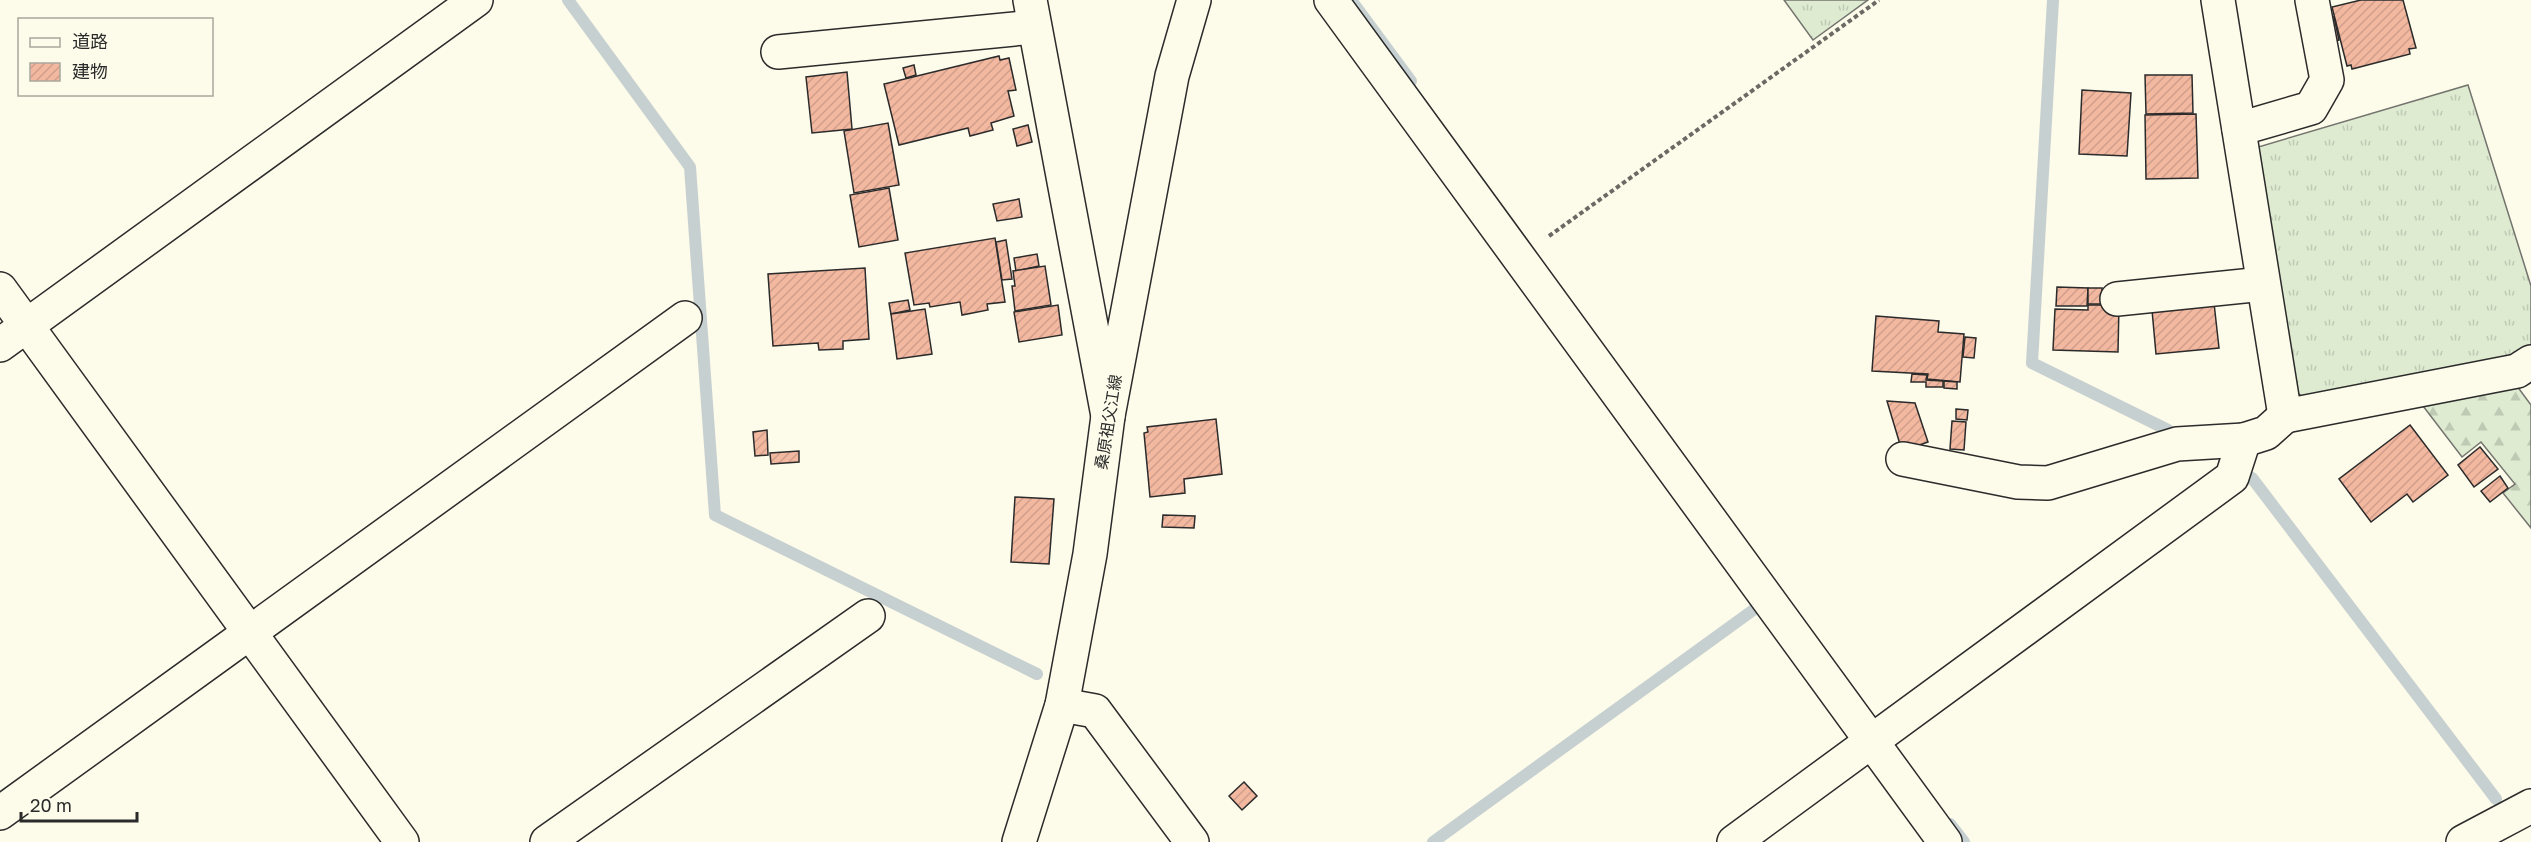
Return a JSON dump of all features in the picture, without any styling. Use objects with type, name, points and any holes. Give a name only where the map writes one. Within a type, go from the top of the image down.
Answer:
[{"type":"street","points":[[0,345],[476,0]]},
{"type":"street","name":"桑原祖父江線","points":[[1019,842],[1062,705],[1090,554],[1108,416],[1172,76],[1194,0]]},
{"type":"street","points":[[1331,0],[1945,842]]},
{"type":"street","points":[[2218,0],[2284,416]]},
{"type":"street","points":[[2238,129],[2311,108],[2327,80],[2312,0]]},
{"type":"street","points":[[778,52],[1032,14],[1108,416]]},
{"type":"street","points":[[2117,299],[2264,284]]},
{"type":"street","points":[[0,289],[402,842]]},
{"type":"street","points":[[0,813],[685,318]]},
{"type":"street","points":[[1903,459],[2018,482],[2048,483],[2177,444],[2244,440],[2266,433],[2284,416],[2526,374]]},
{"type":"street","points":[[1734,842],[2232,477],[2244,440]]},
{"type":"street","points":[[547,842],[868,615]]},
{"type":"street","points":[[1062,705],[1095,711],[1192,842]]},
{"type":"street","points":[[2463,842],[2531,806]]},
{"type":"path","points":[[1519,258],[1879,0]]},
{"type":"green space","points":[[1784,0],[1868,0],[1813,40]]},
{"type":"green space","points":[[2468,85],[2531,286],[2531,350],[2498,368],[2305,398],[2290,388],[2255,148]]},
{"type":"green space","points":[[2514,382],[2531,405],[2531,528],[2503,493],[2515,484],[2481,442],[2462,457],[2420,402],[2500,391]]},
{"type":"building","points":[[2361,0],[2403,0],[2416,48],[2409,49],[2410,54],[2352,69],[2351,65],[2347,66],[2332,7]]},
{"type":"building","points":[[2334,17],[2339,40],[2333,42],[2326,19]]},
{"type":"building","points":[[999,56],[1000,60],[1009,58],[1016,90],[1008,91],[1014,116],[991,123],[993,130],[970,136],[968,128],[899,145],[884,84]]},
{"type":"building","points":[[914,65],[916,75],[906,78],[903,68]]},
{"type":"building","points":[[847,72],[852,129],[812,133],[806,77]]},
{"type":"building","points":[[2145,75],[2192,75],[2193,113],[2146,114]]},
{"type":"building","points":[[2082,90],[2131,93],[2127,156],[2079,154]]},
{"type":"building","points":[[2196,114],[2198,178],[2146,179],[2145,115]]},
{"type":"building","points":[[888,123],[899,185],[854,193],[844,131]]},
{"type":"building","points":[[1028,125],[1032,142],[1017,146],[1013,129]]},
{"type":"building","points":[[889,188],[898,240],[859,247],[850,195]]},
{"type":"building","points":[[1019,199],[1022,217],[997,221],[993,204]]},
{"type":"building","points":[[995,238],[1005,302],[987,304],[988,310],[962,315],[960,302],[930,307],[929,303],[914,305],[905,253]]},
{"type":"building","points":[[1006,240],[1012,279],[1002,280],[996,242]]},
{"type":"building","points":[[1037,254],[1039,266],[1016,271],[1014,258]]},
{"type":"building","points":[[1045,266],[1051,305],[1015,311],[1013,271]]},
{"type":"building","points":[[865,268],[869,339],[843,341],[843,349],[819,350],[818,343],[773,346],[768,274]]},
{"type":"building","points":[[2057,287],[2088,288],[2087,306],[2056,306]]},
{"type":"building","points":[[2088,288],[2102,288],[2102,304],[2088,304]]},
{"type":"building","points":[[908,300],[910,310],[891,314],[889,303]]},
{"type":"building","points":[[2214,303],[2219,348],[2156,354],[2152,310]]},
{"type":"building","points":[[1058,305],[1062,335],[1019,342],[1014,312]]},
{"type":"building","points":[[2088,305],[2119,305],[2118,352],[2053,350],[2055,309],[2088,310]]},
{"type":"building","points":[[925,309],[932,354],[897,359],[891,314]]},
{"type":"building","points":[[1876,316],[1939,321],[1938,332],[1964,334],[1960,382],[1927,379],[1928,374],[1872,371]]},
{"type":"building","points":[[1965,337],[1976,338],[1974,358],[1963,357]]},
{"type":"building","points":[[1912,374],[1927,375],[1926,380],[1943,381],[1943,387],[1926,387],[1926,382],[1911,382]]},
{"type":"building","points":[[1944,381],[1957,382],[1957,389],[1944,388]]},
{"type":"building","points":[[1887,401],[1915,403],[1928,442],[1902,451]]},
{"type":"building","points":[[1956,409],[1968,410],[1967,420],[1956,419]]},
{"type":"building","points":[[1216,419],[1222,474],[1184,479],[1185,493],[1150,497],[1144,433],[1148,432],[1147,427]]},
{"type":"building","points":[[1952,421],[1966,422],[1964,450],[1950,449]]},
{"type":"building","points":[[2410,425],[2448,475],[2413,502],[2407,494],[2371,522],[2339,479]]},
{"type":"building","points":[[767,430],[768,455],[755,456],[753,432]]},
{"type":"building","points":[[2480,447],[2498,469],[2474,487],[2458,465]]},
{"type":"building","points":[[799,451],[799,462],[771,464],[770,453]]},
{"type":"building","points":[[2500,476],[2508,488],[2490,502],[2481,491]]},
{"type":"building","points":[[1015,497],[1054,499],[1049,564],[1011,562]]},
{"type":"building","points":[[1163,515],[1195,516],[1194,528],[1162,527]]},
{"type":"building","points":[[1244,782],[1257,796],[1242,810],[1229,796]]},
{"type":"waterway","points":[[568,0],[690,167],[715,515],[1037,674]]},
{"type":"waterway","points":[[1351,0],[1411,81]]},
{"type":"waterway","points":[[2053,0],[2032,363],[2168,430]]},
{"type":"waterway","points":[[2252,478],[2496,799]]},
{"type":"waterway","points":[[1433,842],[1756,608]]},
{"type":"waterway","points":[[1950,824],[1964,842]]}]
